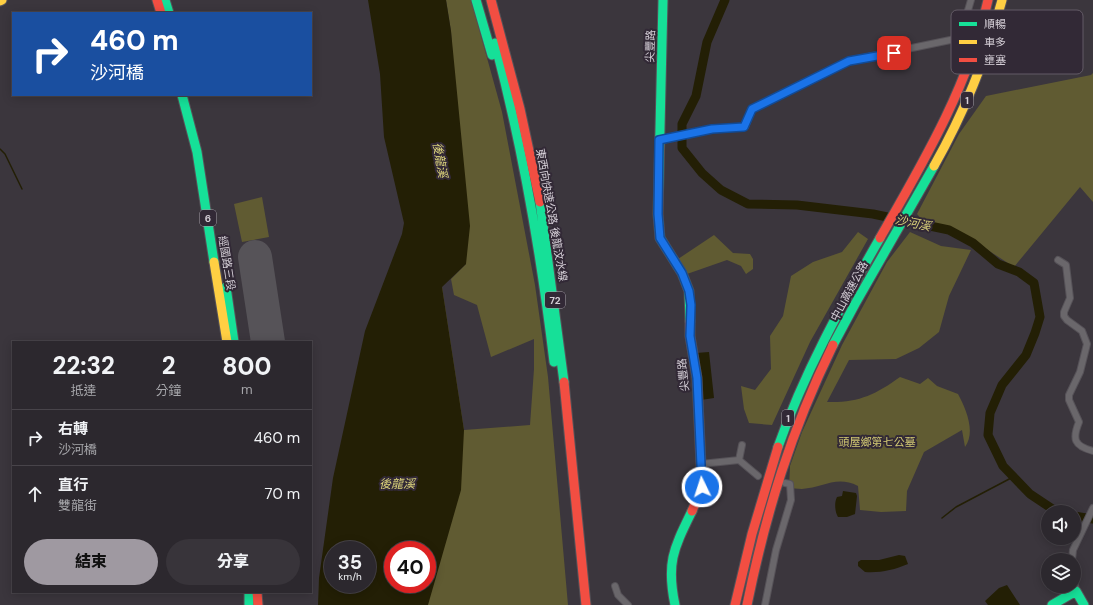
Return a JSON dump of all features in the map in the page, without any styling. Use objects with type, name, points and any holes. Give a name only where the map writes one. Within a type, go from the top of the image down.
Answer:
[{"type":"main road","points":[[157,0],[161,12]]},
{"type":"main road","points":[[165,0],[169,12]]},
{"type":"main road","points":[[476,0],[507,106],[516,130]]},
{"type":"main road","name":"東西向快速公路 後龍汶水線","points":[[483,0],[516,130],[534,219],[552,346],[578,605]]},
{"type":"main road","name":"東西向快速公路 後龍汶水線","points":[[491,0],[513,79],[542,218],[556,309],[586,605]]},
{"type":"main road","points":[[495,0],[510,59],[513,79]]},
{"type":"main road","name":"尖豐路","points":[[663,0],[658,214],[660,238],[682,273],[689,291],[691,305],[690,336],[697,378],[702,487],[699,499],[681,534],[672,559],[675,605]]},
{"type":"main road","name":"中山高速公路","points":[[985,10],[988,0]]},
{"type":"main road","name":"中山高速公路","points":[[999,10],[1002,0]]},
{"type":"main road","name":"中山高速公路","points":[[735,605],[764,487],[789,417],[827,332],[935,138],[964,74]]},
{"type":"main road","name":"中山高速公路","points":[[747,605],[765,526],[787,453],[818,378],[855,304],[918,194],[963,109],[977,74]]},
{"type":"main road","name":"經國路三段","points":[[182,96],[197,152],[227,341]]},
{"type":"main road","name":"經國路三段","points":[[190,96],[204,151],[234,341]]},
{"type":"main road","points":[[248,593],[249,605]]},
{"type":"main road","points":[[257,593],[258,605]]},
{"type":"main road","points":[[1052,605],[1073,593]]},
{"type":"main road","points":[[1077,593],[1084,605]]},
{"type":"street","points":[[968,10],[971,0]]},
{"type":"street","points":[[659,140],[712,129],[744,127],[752,109],[849,61],[951,40]]},
{"type":"street","points":[[1058,260],[1066,265],[1070,298],[1064,312],[1064,316],[1082,331],[1087,344],[1080,372],[1069,395],[1069,400],[1078,422],[1075,430],[1075,439],[1080,446],[1093,451]]},
{"type":"street","points":[[739,460],[742,445]]},
{"type":"street","points":[[701,464],[739,460],[758,476]]},
{"type":"street","points":[[765,605],[776,550],[791,500],[790,484],[785,482]]},
{"type":"street","points":[[1073,553],[1093,508]]},
{"type":"street","points":[[615,586],[618,595],[628,605]]},
{"type":"green space","points":[[446,0],[471,0],[502,112],[535,285],[548,377],[568,605],[358,605],[363,593],[376,593],[376,541],[370,541],[442,287],[464,430],[530,425],[534,369],[534,339],[491,357],[477,305],[454,295],[451,279],[466,264],[451,31]]},
{"type":"green space","points":[[1093,73],[1093,202],[1080,187],[1014,267],[957,230],[922,220],[917,214],[959,134],[986,96],[1091,75]]},
{"type":"green space","points":[[262,197],[269,237],[242,242],[234,204]]},
{"type":"green space","points":[[858,232],[868,239],[810,342],[772,425],[749,423],[744,409],[741,386],[755,390],[771,369],[770,336],[783,316],[791,276],[813,262],[842,252]]},
{"type":"green space","name":"頭屋鄉第七公墓","points":[[910,232],[941,246],[971,250],[949,296],[939,332],[919,348],[896,359],[849,360],[827,402],[848,401],[866,397],[882,389],[900,377],[920,384],[928,378],[937,386],[958,394],[969,420],[970,434],[968,441],[965,447],[962,430],[924,452],[907,491],[906,511],[881,512],[860,510],[858,486],[850,483],[836,482],[810,488],[789,488],[790,466],[802,432],[842,345],[887,262]]},
{"type":"green space","points":[[714,235],[733,253],[750,254],[753,259],[753,269],[746,274],[741,266],[727,260],[687,274],[678,259]]},
{"type":"water","name":"後龍溪","points":[[368,0],[446,0],[451,31],[470,226],[466,264],[442,287],[464,430],[461,490],[436,577],[436,541],[384,541],[384,593],[431,593],[428,605],[318,605],[319,578],[324,542],[324,593],[376,593],[376,541],[324,541],[333,478],[365,331],[402,234],[404,223],[384,137],[380,74]]},
{"type":"water","points":[[709,352],[714,398],[701,400],[696,353]]},
{"type":"water","points":[[843,491],[856,493],[855,514],[847,517],[838,517],[835,502],[837,497],[842,496]]},
{"type":"water","points":[[899,555],[905,556],[908,564],[876,572],[865,572],[858,566],[858,562],[861,560],[879,560]]},
{"type":"water","points":[[1007,585],[1020,605],[988,605],[985,601],[999,588]]},
{"type":"waterway","name":"沙河溪","points":[[725,0],[707,42],[696,96],[682,124],[682,148],[702,173],[721,190],[748,204],[797,205],[873,214],[949,230],[973,243],[998,264],[1019,272],[1034,283],[1040,317],[1026,355],[1002,385],[990,413],[988,435],[1003,466],[1030,494],[1046,505]]},
{"type":"waterway","points":[[0,149],[5,154],[22,189]]},
{"type":"waterway","points":[[942,518],[956,507],[1013,477]]},
{"type":"waterway","name":"沙河溪","points":[[1081,517],[1093,519]]},
{"type":"runway","points":[[255,257],[268,341]]},
{"type":"traffic: fast","points":[[165,0],[169,12]]},
{"type":"traffic: fast","points":[[476,0],[492,55]]},
{"type":"traffic: fast","points":[[663,0],[658,214],[660,238],[682,273],[689,291],[690,321]]},
{"type":"traffic: fast","points":[[495,43],[523,162],[537,241],[554,362]]},
{"type":"traffic: fast","points":[[182,96],[197,152],[214,262]]},
{"type":"traffic: fast","points":[[833,345],[934,166]]},
{"type":"traffic: fast","points":[[540,202],[564,382]]},
{"type":"traffic: fast","points":[[778,447],[811,366],[837,314],[880,238]]},
{"type":"traffic: fast","points":[[226,287],[234,341]]},
{"type":"traffic: fast","points":[[675,605],[671,577],[673,556],[680,535],[692,511]]},
{"type":"traffic: fast","points":[[1052,605],[1076,591],[1084,605]]},
{"type":"traffic: fast","points":[[249,593],[249,605]]},
{"type":"traffic: slow","points":[[999,10],[1002,0]]},
{"type":"traffic: slow","points":[[934,166],[955,126],[977,74]]},
{"type":"traffic: slow","points":[[214,262],[227,341]]},
{"type":"traffic: jam","points":[[157,0],[161,12]]},
{"type":"traffic: jam","points":[[491,0],[520,109],[540,202]]},
{"type":"traffic: jam","points":[[986,10],[988,0]]},
{"type":"traffic: jam","points":[[880,238],[943,123],[964,74]]},
{"type":"traffic: jam","points":[[690,321],[690,336],[697,378],[702,487],[692,511]]},
{"type":"traffic: jam","points":[[747,605],[754,571],[781,472],[818,377],[833,345]]},
{"type":"traffic: jam","points":[[564,382],[586,605]]},
{"type":"traffic: jam","points":[[735,605],[752,534],[778,447]]},
{"type":"traffic: jam","points":[[257,593],[258,605]]},
{"type":"route","points":[[702,487],[697,378],[690,336],[689,318],[691,305],[689,291],[682,273],[660,238],[658,214],[659,140],[712,129],[744,127],[752,109],[780,94],[849,61],[894,53]]}]
